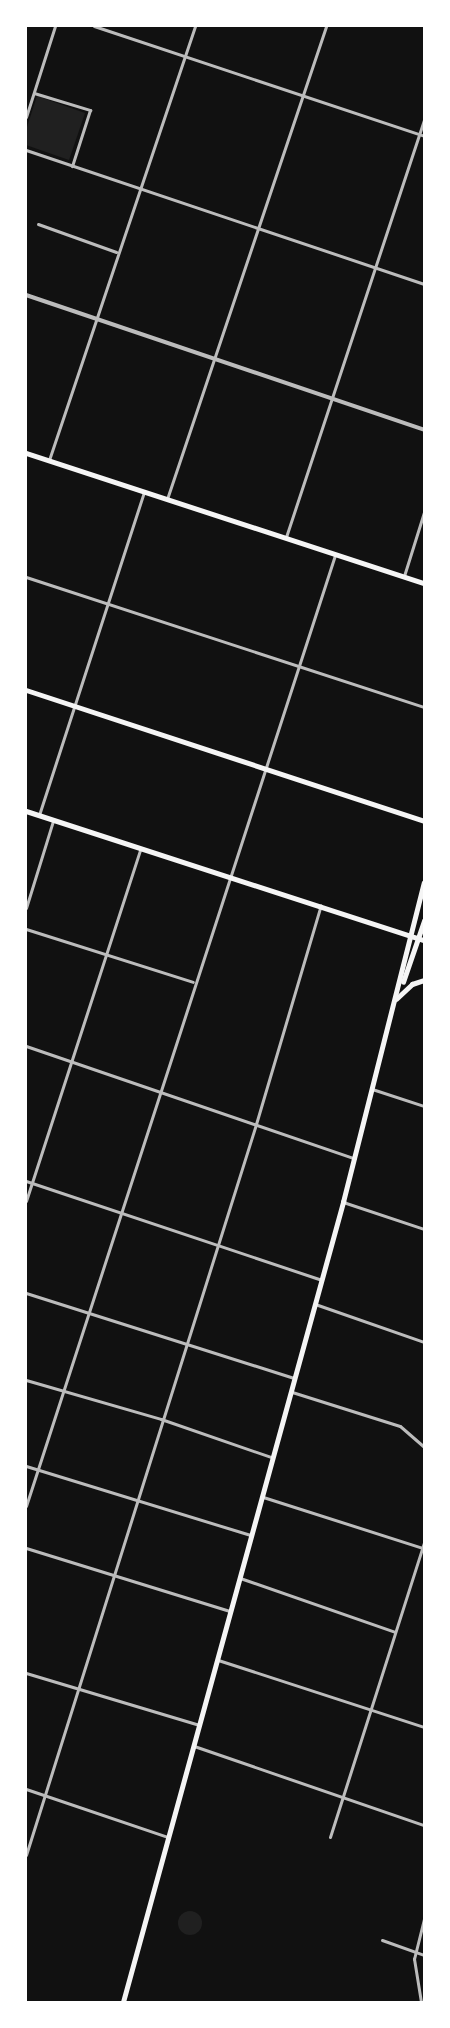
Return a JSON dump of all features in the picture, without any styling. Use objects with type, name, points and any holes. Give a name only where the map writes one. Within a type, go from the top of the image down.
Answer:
[{"type":"main road","points":[[26,453],[424,583]]},
{"type":"main road","points":[[26,690],[424,821]]},
{"type":"main road","points":[[26,811],[422,939]]},
{"type":"main road","points":[[123,2002],[271,1457],[343,1202],[424,883]]},
{"type":"main road","points":[[396,999],[422,939],[424,921]]},
{"type":"main road","points":[[396,999],[412,984],[424,980]]},
{"type":"street","points":[[26,117],[55,26]]},
{"type":"street","points":[[94,26],[424,136]]},
{"type":"street","points":[[49,460],[93,319],[195,26]]},
{"type":"street","points":[[167,499],[326,26]]},
{"type":"street","points":[[34,93],[90,110],[72,166]]},
{"type":"street","points":[[286,537],[330,398],[424,120]]},
{"type":"street","points":[[26,150],[424,284]]},
{"type":"street","points":[[38,224],[116,252]]},
{"type":"street","points":[[26,295],[424,430]]},
{"type":"street","points":[[39,815],[144,491]]},
{"type":"street","points":[[404,576],[424,512]]},
{"type":"street","points":[[26,1506],[193,982],[336,553]]},
{"type":"street","points":[[26,577],[424,706]]},
{"type":"street","points":[[26,908],[54,820]]},
{"type":"street","points":[[26,1201],[141,848]]},
{"type":"street","points":[[26,1855],[76,1689],[256,1124],[321,905]]},
{"type":"street","points":[[26,929],[105,956],[193,982]]},
{"type":"street","points":[[26,1046],[354,1158]]},
{"type":"street","points":[[372,1089],[424,1106]]},
{"type":"street","points":[[26,1181],[322,1280]]},
{"type":"street","points":[[343,1202],[424,1229]]},
{"type":"street","points":[[26,1293],[294,1378]]},
{"type":"street","points":[[315,1304],[424,1342]]},
{"type":"street","points":[[26,1380],[161,1419],[271,1457]]},
{"type":"street","points":[[290,1392],[400,1426],[424,1447]]},
{"type":"street","points":[[26,1466],[250,1535]]},
{"type":"street","points":[[261,1496],[424,1546],[330,1837]]},
{"type":"street","points":[[26,1548],[230,1611]]},
{"type":"street","points":[[239,1578],[395,1632]]},
{"type":"street","points":[[217,1659],[424,1727]]},
{"type":"street","points":[[26,1673],[199,1725]]},
{"type":"street","points":[[192,1746],[424,1825]]},
{"type":"street","points":[[26,1789],[168,1837]]},
{"type":"street","points":[[422,2002],[415,1952],[424,1919]]},
{"type":"street","points":[[382,1940],[424,1955]]},
{"type":"shaded area","points":[[37,96],[85,113],[69,160],[26,145],[26,130]]},
{"type":"shaded area","points":[[190,1911],[195,1912],[201,1918],[201,1928],[195,1934],[190,1935],[185,1934],[179,1928],[178,1923],[179,1918],[185,1912]]}]
